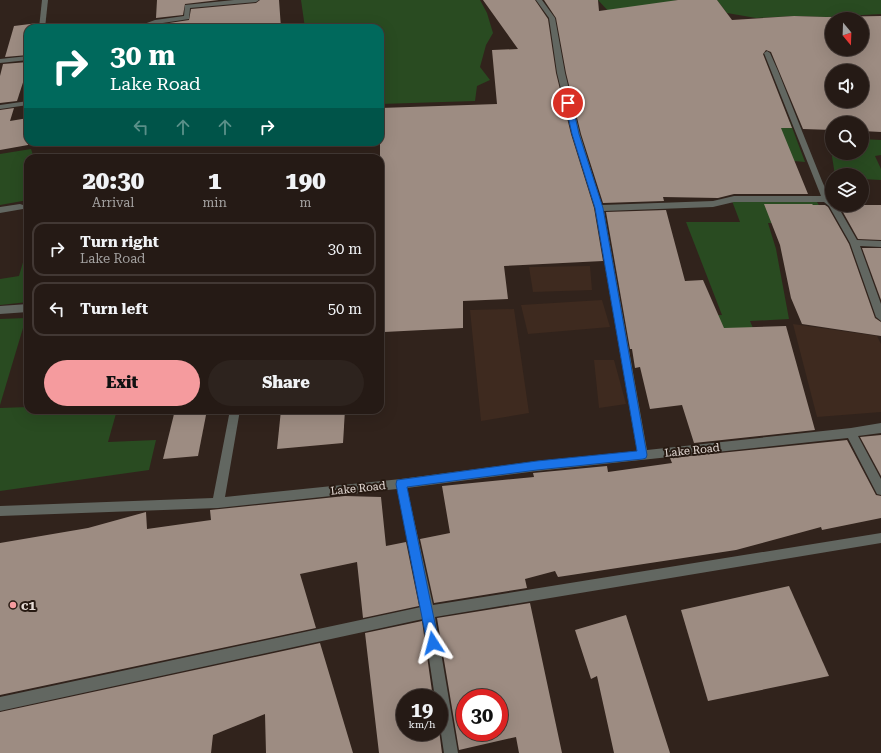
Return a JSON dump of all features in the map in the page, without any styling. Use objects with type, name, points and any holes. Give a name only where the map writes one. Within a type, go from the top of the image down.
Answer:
[{"type":"street","points":[[42,24],[45,0]]},
{"type":"street","points":[[149,24],[187,18],[187,6],[256,0]]},
{"type":"street","points":[[538,0],[552,18],[561,73],[574,126],[599,208],[643,455]]},
{"type":"street","points":[[766,53],[786,96],[804,147],[825,191]]},
{"type":"street","points":[[0,61],[24,58]]},
{"type":"street","points":[[0,107],[24,104]]},
{"type":"street","points":[[599,208],[713,204],[734,199],[825,203]]},
{"type":"street","points":[[0,210],[20,207]]},
{"type":"street","points":[[836,212],[854,243],[881,317]]},
{"type":"street","points":[[854,243],[881,244]]},
{"type":"street","points":[[0,310],[24,308]]},
{"type":"street","points":[[218,504],[234,414]]},
{"type":"street","name":"Lake Road","points":[[0,511],[218,504],[401,484],[537,466],[881,428]]},
{"type":"street","points":[[851,432],[881,490]]},
{"type":"street","points":[[401,484],[428,612],[451,753]]},
{"type":"street","points":[[0,704],[428,612],[881,538]]},
{"type":"shaded area","points":[[590,266],[592,290],[533,292],[529,267]]},
{"type":"shaded area","points":[[602,300],[610,327],[528,334],[521,305]]},
{"type":"shaded area","points":[[514,309],[529,413],[481,421],[470,310]]},
{"type":"shaded area","points":[[793,324],[877,336],[881,344],[881,412],[817,417]]},
{"type":"shaded area","points":[[594,360],[614,360],[626,404],[599,408]]},
{"type":"green space","points":[[301,0],[480,0],[487,13],[493,33],[486,45],[480,67],[490,80],[477,86],[475,101],[384,104],[384,24],[304,24]]},
{"type":"green space","points":[[598,0],[678,0],[611,14]]},
{"type":"green space","points":[[717,0],[881,0],[881,14],[869,15],[869,12],[825,12],[825,17],[794,16],[756,18],[727,13]]},
{"type":"green space","points":[[776,122],[790,122],[805,162],[736,156]]},
{"type":"green space","points":[[869,139],[881,140],[881,155],[875,156],[881,169],[881,180],[869,179],[869,168],[834,168],[833,160],[869,160]]},
{"type":"green space","points":[[31,149],[33,154],[24,154],[24,201],[0,205],[0,154]]},
{"type":"green space","points":[[732,201],[817,202],[829,223],[768,223],[776,249],[789,319],[750,321],[759,342],[733,353],[696,316],[722,315],[686,222],[740,222]]},
{"type":"green space","points":[[24,259],[24,302],[0,305],[0,279],[19,276]]},
{"type":"green space","points":[[24,318],[24,325],[0,405],[0,319]]},
{"type":"green space","points":[[24,407],[24,414],[116,414],[108,442],[156,440],[149,470],[0,491],[0,408]]},
{"type":"building","points":[[157,0],[219,0],[185,4],[183,15],[156,18]]},
{"type":"building","points":[[260,0],[279,0],[281,24],[163,24],[189,20],[191,9],[256,3]]},
{"type":"building","points":[[483,0],[535,0],[548,19],[556,73],[571,134],[594,208],[603,261],[504,266],[508,299],[463,301],[463,328],[384,332],[384,154],[380,154],[380,146],[384,146],[384,108],[497,104],[492,50],[518,49]]},
{"type":"building","points":[[544,0],[598,0],[599,11],[678,0],[717,0],[732,20],[794,16],[825,17],[825,56],[869,56],[869,16],[881,16],[881,132],[869,131],[869,116],[825,116],[825,130],[803,129],[771,52],[766,50],[763,54],[792,128],[781,128],[808,194],[734,194],[718,198],[663,197],[664,201],[603,203],[581,134],[566,73],[556,18]]},
{"type":"building","points":[[24,25],[24,55],[5,57],[14,26]]},
{"type":"building","points":[[24,62],[24,79],[17,101],[0,103],[0,76],[3,64]]},
{"type":"building","points":[[14,108],[10,121],[24,119],[24,146],[0,150],[0,110]]},
{"type":"building","points":[[764,204],[825,205],[825,212],[831,212],[849,244],[875,318],[881,322],[881,336],[802,324],[791,298],[780,245]]},
{"type":"building","points":[[869,205],[881,205],[881,240],[858,239],[843,212],[869,212]]},
{"type":"building","points":[[666,210],[685,281],[703,280],[724,328],[786,326],[815,430],[694,443],[682,405],[650,409],[640,367],[635,368],[632,349],[630,349],[606,212]]},
{"type":"building","points":[[862,248],[881,248],[881,300]]},
{"type":"building","points":[[174,414],[206,414],[198,456],[163,459]]},
{"type":"building","points":[[281,414],[345,414],[343,443],[277,449]]},
{"type":"building","points":[[881,435],[881,476],[860,437]]},
{"type":"building","points":[[847,440],[876,495],[881,496],[881,518],[822,530],[821,527],[736,550],[558,577],[555,571],[525,579],[527,588],[434,603],[420,539],[450,533],[442,486],[534,477],[533,473],[607,466],[608,472],[672,463],[670,458]]},
{"type":"building","points":[[345,496],[381,497],[386,546],[406,542],[419,606],[363,618],[357,562],[300,574],[316,628],[0,695],[0,543],[88,528],[146,512],[147,529],[211,520],[210,510]]},
{"type":"building","points":[[789,586],[829,676],[708,701],[681,610]]},
{"type":"building","points":[[530,603],[562,753],[519,753],[516,737],[508,739],[508,689],[456,689],[456,732],[437,618]]},
{"type":"building","points":[[626,615],[670,753],[614,753],[597,676],[591,679],[575,630]]},
{"type":"building","points":[[422,621],[432,689],[396,689],[396,741],[440,741],[442,753],[379,753],[365,633]]},
{"type":"building","points":[[320,643],[353,753],[266,753],[265,714],[213,735],[211,753],[0,753],[0,712]]},
{"type":"building","points":[[458,741],[498,741],[459,750]]},
{"type":"place","name":"c1","points":[[13,605]]},
{"type":"route","points":[[433,643],[428,612],[401,484],[537,466],[643,455],[599,208],[568,103]]}]
